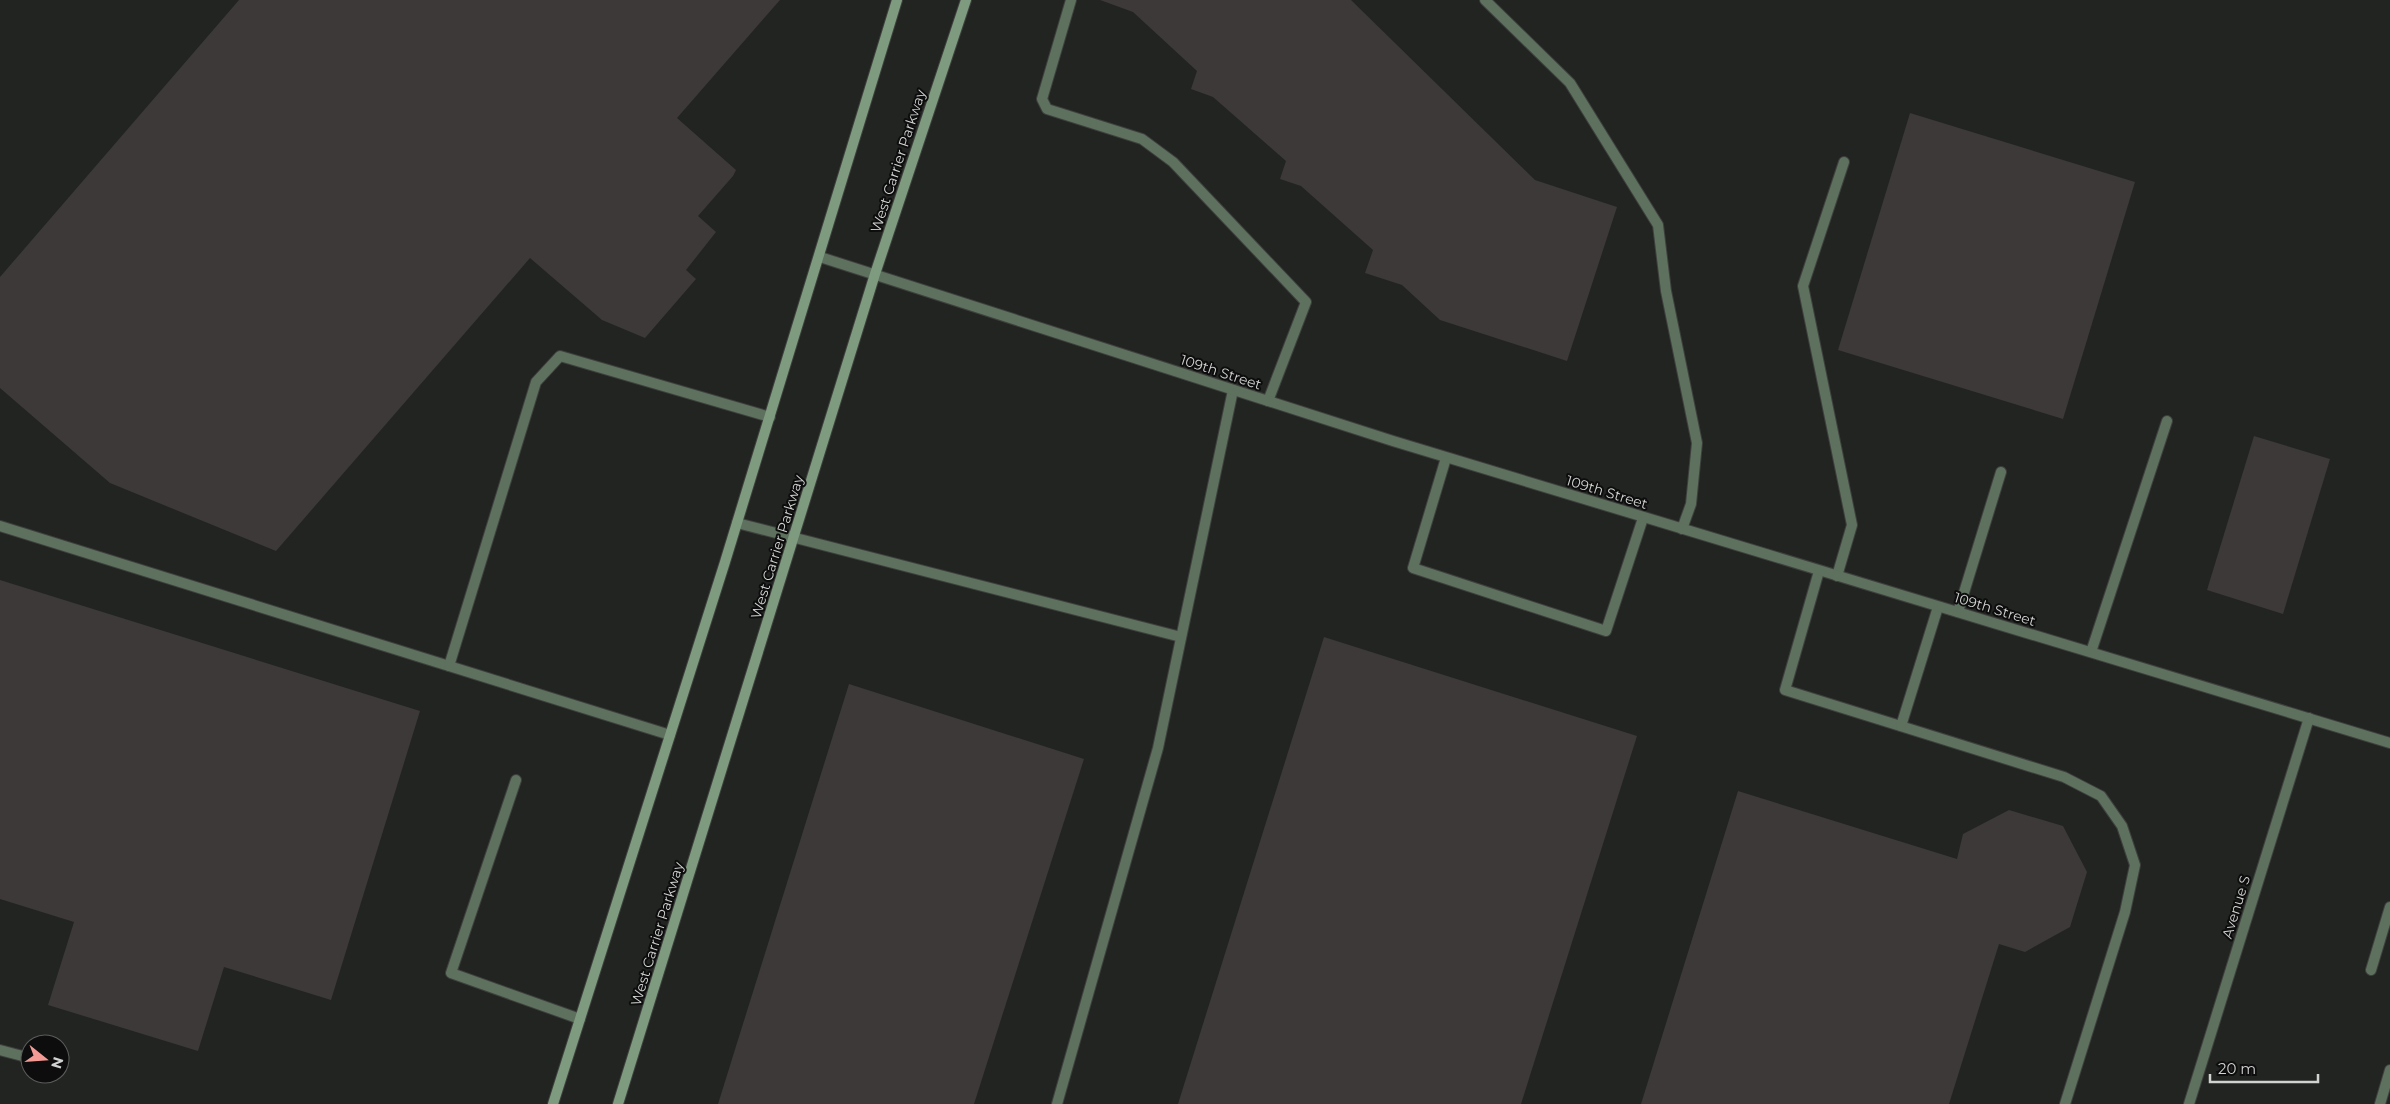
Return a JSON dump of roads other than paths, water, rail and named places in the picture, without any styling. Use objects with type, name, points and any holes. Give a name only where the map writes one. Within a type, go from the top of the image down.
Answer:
[{"type":"main road","points":[[553,1104],[820,257],[897,0]]},
{"type":"main road","name":"West Carrier Parkway","points":[[618,1104],[875,274],[966,0]]},
{"type":"street","points":[[1071,0],[1042,99],[1048,109],[1142,139],[1173,162],[1306,302],[1268,401]]},
{"type":"street","points":[[1485,0],[1570,83],[1658,225],[1666,291],[1697,443],[1691,504],[1682,530]]},
{"type":"street","points":[[1837,576],[1852,525],[1803,286],[1844,162]]},
{"type":"street","name":"109th Street","points":[[820,257],[1446,458],[2390,743]]},
{"type":"street","points":[[449,666],[536,382],[560,356],[770,417]]},
{"type":"street","points":[[1057,1104],[1158,748],[1233,390]]},
{"type":"street","points":[[2091,652],[2167,421]]},
{"type":"street","points":[[1446,458],[1413,568],[1606,632],[1644,518]]},
{"type":"street","points":[[1958,612],[2001,472]]},
{"type":"street","points":[[737,523],[1182,637]]},
{"type":"street","points":[[0,526],[670,735]]},
{"type":"street","points":[[1819,571],[1785,690],[2064,777],[2101,796],[2122,826],[2135,865],[2127,903],[2065,1104]]},
{"type":"street","points":[[1901,726],[1938,606]]},
{"type":"street","name":"Avenue S","points":[[2189,1104],[2310,718]]},
{"type":"street","points":[[516,780],[451,973],[580,1019]]},
{"type":"street","points":[[2371,970],[2390,906]]},
{"type":"street","points":[[0,1050],[20,1055]]},
{"type":"street","points":[[2380,1104],[2390,1070]]}]
